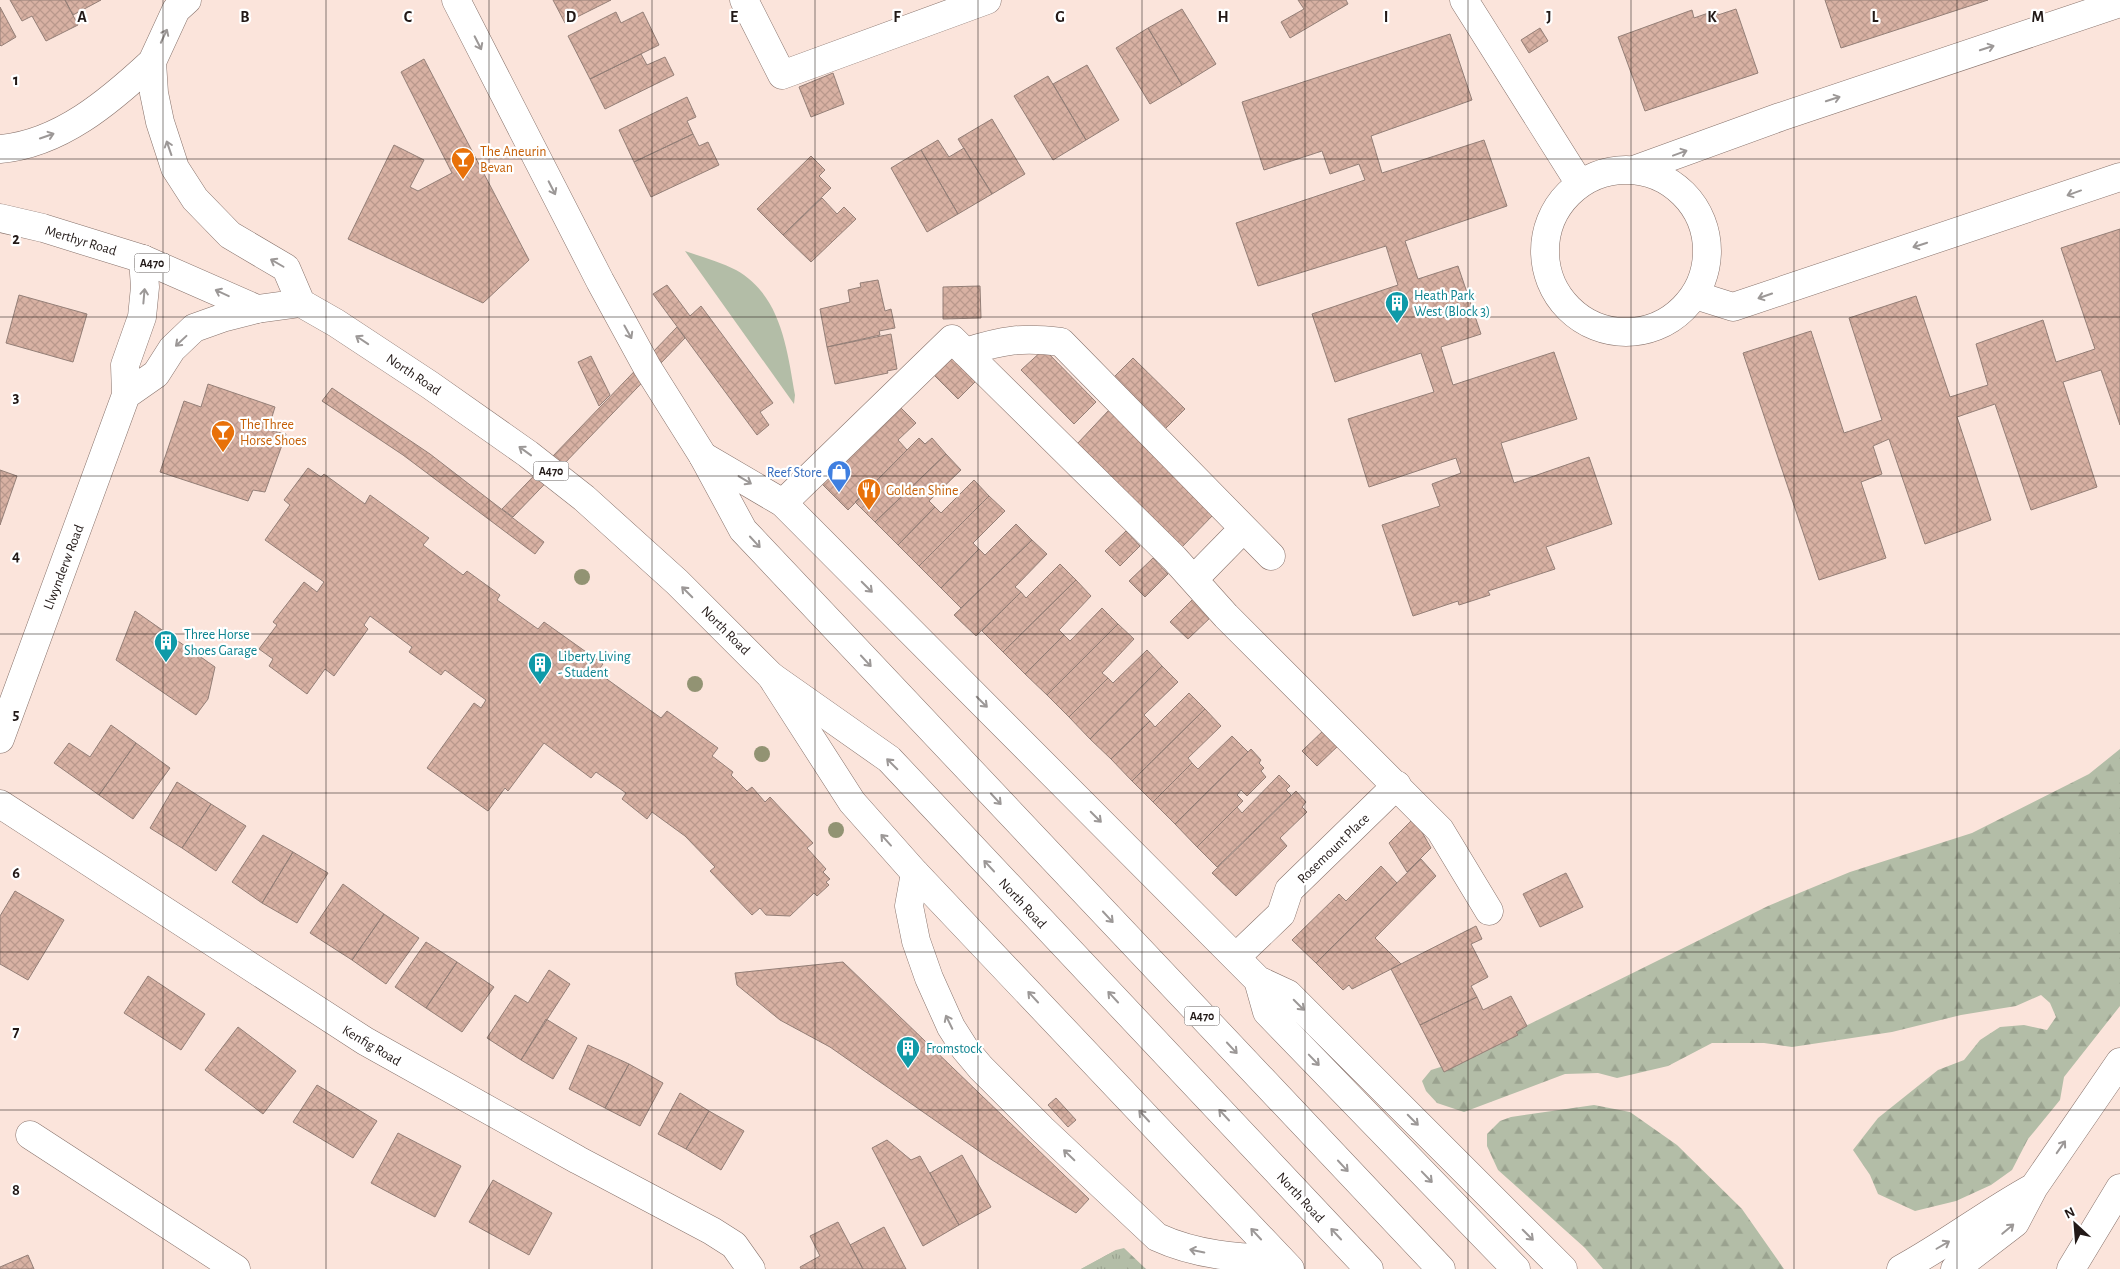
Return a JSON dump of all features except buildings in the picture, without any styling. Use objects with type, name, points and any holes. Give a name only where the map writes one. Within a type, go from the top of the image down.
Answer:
[{"type":"main road","name":"A470","points":[[456,0],[600,280],[648,367],[703,456],[743,530],[1441,1269]]},
{"type":"main road","points":[[744,0],[782,75],[986,0]]},
{"type":"main road","points":[[0,148],[53,135],[70,126],[124,88],[152,62],[181,3]]},
{"type":"main road","points":[[1474,3],[1580,184]]},
{"type":"main road","points":[[1634,170],[1835,98],[2120,3]]},
{"type":"main road","points":[[126,395],[156,374],[172,349],[194,328],[257,309],[301,303],[286,268],[230,235],[201,206],[182,182],[160,122],[154,93],[152,62]]},
{"type":"main road","points":[[1634,170],[1660,176],[1682,192],[1699,213],[1707,238],[1707,265],[1695,295],[1681,312],[1658,327],[1632,333],[1605,330],[1580,319],[1561,301],[1548,277],[1544,250],[1549,224],[1562,200],[1580,184],[1607,171],[1634,170]]},
{"type":"main road","points":[[1695,295],[1733,307],[2120,177]]},
{"type":"main road","name":"Merthyr Road","points":[[0,218],[43,228],[143,259],[257,309]]},
{"type":"main road","name":"Llwynderw Road","points":[[0,739],[126,395],[125,365],[142,317],[145,287],[143,259]]},
{"type":"main road","name":"North Road","points":[[301,303],[336,323],[430,384],[556,476],[635,542],[771,676],[889,759],[1369,1269]]},
{"type":"main road","points":[[965,352],[999,341],[1032,338],[1061,342],[1271,556]]},
{"type":"main road","points":[[783,503],[952,339],[1194,579],[1233,622],[1440,830],[1489,911]]},
{"type":"main road","points":[[703,456],[783,503],[1258,980],[1288,994],[1563,1269]]},
{"type":"main road","points":[[1194,579],[1243,529]]},
{"type":"main road","points":[[771,676],[852,802],[915,873],[1285,1264]]},
{"type":"main road","name":"Rosemount Place","points":[[1236,957],[1281,914],[1290,890],[1397,786]]},
{"type":"main road","name":"Kenfig Road","points":[[0,804],[365,1041],[578,1160],[712,1231],[734,1245],[752,1269]]},
{"type":"main road","points":[[915,873],[910,906],[916,941],[929,978],[951,1028],[981,1068],[1157,1238],[1178,1247],[1236,1258],[1285,1264]]},
{"type":"main road","points":[[1258,980],[1267,1012],[1516,1269]]},
{"type":"main road","points":[[1956,1269],[2015,1223],[2034,1187],[2120,1062]]},
{"type":"main road","points":[[30,1135],[236,1269]]},
{"type":"main road","points":[[1901,1269],[1949,1242],[1998,1207],[2034,1187]]},
{"type":"main road","points":[[2071,1269],[2120,1188]]},
{"type":"green space","points":[[685,251],[736,270],[751,281],[763,294],[772,308],[785,342],[795,395],[794,404]]},
{"type":"green space","points":[[2120,749],[2120,1006],[2064,1077],[2060,1100],[2028,1139],[2012,1170],[1991,1185],[1956,1201],[1915,1211],[1878,1194],[1870,1175],[1853,1150],[1878,1118],[1938,1070],[1964,1060],[1980,1040],[2000,1027],[2024,1025],[2047,1030],[2056,1017],[2050,1003],[2041,995],[2016,1006],[1961,1015],[1892,1032],[1792,1047],[1764,1043],[1712,1043],[1668,1066],[1617,1078],[1598,1073],[1565,1074],[1464,1112],[1437,1103],[1426,1091],[1422,1081],[1431,1070],[1447,1065],[1768,906],[1850,872],[1972,833],[2089,774]]},
{"type":"green space","points":[[1594,1105],[1630,1112],[1677,1145],[1742,1209],[1784,1269],[1603,1269],[1585,1248],[1498,1170],[1487,1146],[1487,1134],[1500,1121],[1511,1117]]},
{"type":"green space","points":[[1124,1248],[1146,1269],[1081,1269],[1116,1250]]},
{"type":"green space","points":[[1116,1250],[1129,1269],[1081,1269]]},
{"type":"place","name":"The Aneurin Bevan","points":[[463,180]]},
{"type":"place","name":"Heath Park West (Block 3)","points":[[1397,324]]},
{"type":"place","name":"The Three Horse Shoes","points":[[223,453]]},
{"type":"place","name":"Reef Store","points":[[839,493]]},
{"type":"place","name":"Golden Shine","points":[[869,511]]},
{"type":"place","name":"Three Horse Shoes Garage","points":[[166,663]]},
{"type":"place","name":"Liberty Living - Student","points":[[540,685]]},
{"type":"place","name":"Fromstock","points":[[908,1069]]}]
